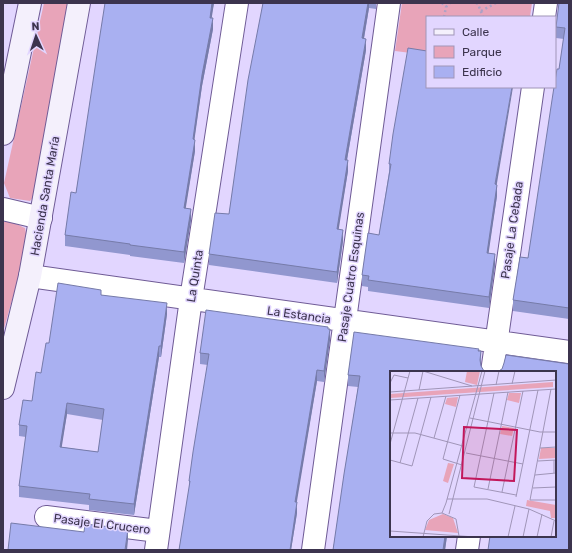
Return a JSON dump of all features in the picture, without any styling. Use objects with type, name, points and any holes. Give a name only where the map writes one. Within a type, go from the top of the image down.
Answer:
[{"type":"street","points":[[3,134],[30,3]]},
{"type":"street","name":"Hacienda Santa María","points":[[3,388],[30,276],[79,3]]},
{"type":"street","name":"La Quinta","points":[[157,541],[191,299],[237,3]]},
{"type":"street","name":"Pasaje Cuatro Esquinas","points":[[313,550],[389,3]]},
{"type":"street","points":[[544,16],[546,3]]},
{"type":"street","name":"Pasaje La Cebada","points":[[492,371],[533,88]]},
{"type":"street","points":[[3,209],[41,218]]},
{"type":"street","name":"La Estancia","points":[[30,276],[345,322],[569,352]]},
{"type":"street","name":"Pasaje El Crucero","points":[[46,517],[157,541]]},
{"type":"street","points":[[467,550],[469,537]]},
{"type":"path","points":[[442,3],[446,7]]},
{"type":"path","points":[[444,16],[446,7],[450,3]]},
{"type":"path","points":[[476,3],[481,10],[482,16]]},
{"type":"path","points":[[481,10],[496,3]]},
{"type":"green space","points":[[44,3],[69,3],[37,193],[30,201],[10,198],[4,183]]},
{"type":"green space","points":[[402,3],[532,3],[530,16],[426,16],[426,55],[395,51]]},
{"type":"green space","points":[[3,222],[12,223],[25,228],[28,244],[3,332]]},
{"type":"building","points":[[105,3],[212,3],[210,18],[213,18],[202,75],[193,139],[195,140],[184,208],[191,209],[184,252],[65,235],[71,192],[76,193]]},
{"type":"building","points":[[263,3],[368,3],[362,38],[366,39],[345,160],[348,160],[337,229],[343,230],[337,272],[209,254],[215,213],[229,214],[248,80]]},
{"type":"building","points":[[559,3],[569,3],[569,308],[513,300],[520,257],[528,258],[554,88],[556,88],[556,75],[557,69],[559,69],[565,28],[556,27]]},
{"type":"building","points":[[408,48],[426,51],[426,88],[512,88],[495,184],[497,185],[487,253],[495,254],[489,297],[368,280],[369,276],[362,275],[368,233],[379,235],[391,164],[389,164]]},
{"type":"building","points":[[58,283],[101,290],[101,295],[167,303],[134,504],[89,499],[90,494],[19,486],[27,426],[19,425],[23,400],[32,401],[36,372],[41,373],[46,343],[49,343]],"holes":[[[67,403],[104,409],[98,452],[60,447]]]},
{"type":"building","points":[[206,310],[328,327],[328,329],[330,329],[324,371],[317,370],[295,502],[297,502],[290,550],[179,550],[209,354],[200,353]]},
{"type":"building","points":[[354,332],[479,349],[478,351],[481,351],[480,360],[484,371],[390,371],[390,537],[445,537],[443,550],[333,550],[360,376],[348,375]]},
{"type":"building","points":[[506,355],[569,364],[569,550],[488,550],[490,537],[556,537],[556,371],[499,371],[502,369]]},
{"type":"building","points":[[11,523],[84,532],[85,524],[128,529],[125,550],[8,550]]}]
